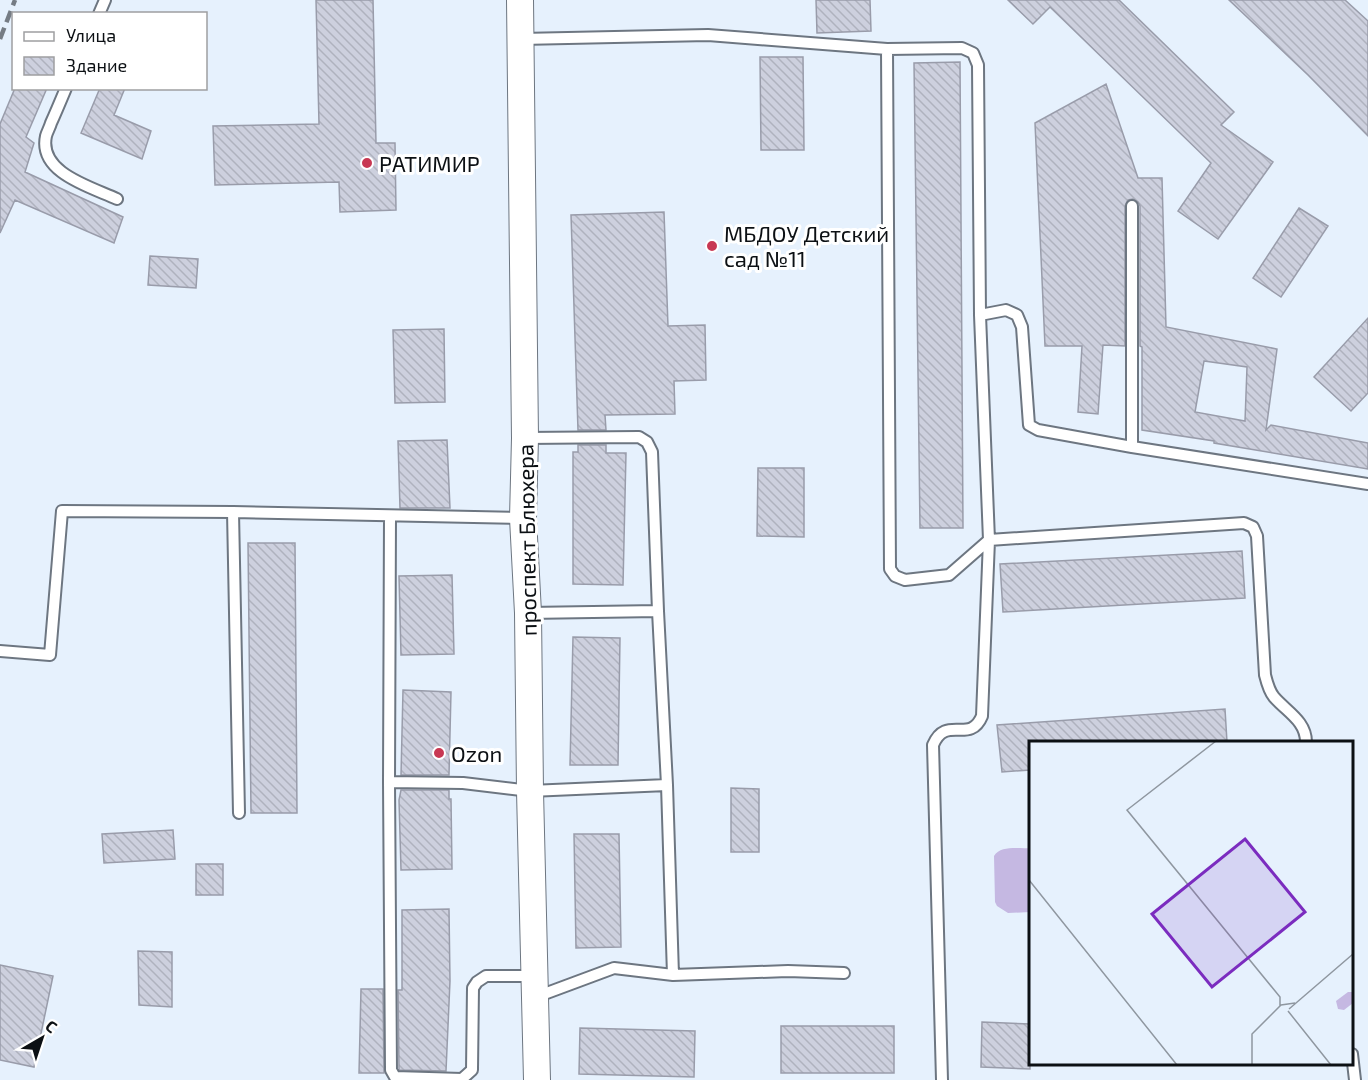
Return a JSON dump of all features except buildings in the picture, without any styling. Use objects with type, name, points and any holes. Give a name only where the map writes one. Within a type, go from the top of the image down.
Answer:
[{"type":"street","name":"проспект Блюхера","points":[[520,0],[525,438],[523,518],[528,613],[537,1080]]},
{"type":"lane","points":[[520,39],[708,35],[887,49],[962,48],[974,53],[978,65],[980,315],[990,540],[982,716],[979,724],[973,729],[944,730],[936,737],[933,745],[942,1080]]},
{"type":"lane","points":[[887,49],[890,569],[895,576],[905,580],[949,575],[990,540],[1244,523],[1253,527],[1257,536],[1265,675],[1273,695],[1299,722],[1306,735],[1306,741]]},
{"type":"lane","points":[[65,90],[46,136],[49,159],[68,177],[117,199]]},
{"type":"lane","points":[[1132,206],[1132,447]]},
{"type":"lane","points":[[980,315],[1006,310],[1017,315],[1022,327],[1029,424],[1038,430],[1368,484]]},
{"type":"lane","points":[[525,438],[639,436],[647,442],[652,452],[673,975]]},
{"type":"lane","points":[[0,651],[50,655],[62,511],[523,518]]},
{"type":"lane","points":[[233,512],[239,813]]},
{"type":"lane","points":[[390,516],[391,1070],[395,1077],[462,1079],[468,1075],[472,1070],[473,988],[486,976],[535,987],[614,968],[673,975],[788,970],[844,973]]},
{"type":"lane","points":[[528,613],[658,611]]},
{"type":"lane","points":[[389,782],[463,783],[530,791],[667,785]]},
{"type":"lane","points":[[1353,1063],[1355,1080]]},
{"type":"shaded area","points":[[1029,848],[1029,912],[1008,913],[995,902],[994,856],[1001,850]]},
{"type":"railway","points":[[0,39],[15,0]]},
{"type":"place","name":"РАТИМИР","points":[[367,163]]},
{"type":"place","name":"МБДОУ Детский сад №11","points":[[712,246]]},
{"type":"place","name":"Ozon","points":[[439,753]]}]
